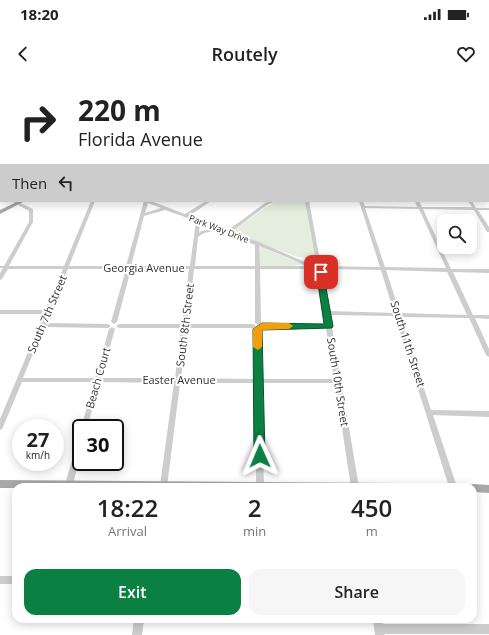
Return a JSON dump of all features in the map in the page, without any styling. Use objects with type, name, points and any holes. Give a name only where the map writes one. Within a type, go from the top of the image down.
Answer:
[{"type":"main road","points":[[0,208],[17,202]]},
{"type":"main road","points":[[0,212],[17,202]]},
{"type":"main road","points":[[0,484],[12,484]]},
{"type":"main road","points":[[477,488],[489,489]]},
{"type":"street","points":[[0,278],[3,267],[31,222],[31,210],[17,202]]},
{"type":"street","name":"South 7th Street","points":[[0,428],[93,202]]},
{"type":"street","name":"Beach Court","points":[[87,419],[147,202]]},
{"type":"street","name":"Park Way Drive","points":[[150,202],[309,264]]},
{"type":"street","points":[[185,216],[207,202]]},
{"type":"street","points":[[228,232],[266,204],[271,202]]},
{"type":"street","name":"South 10th Street","points":[[307,202],[321,272],[326,312],[354,483]]},
{"type":"street","points":[[417,202],[489,355]]},
{"type":"street","points":[[471,202],[489,231]]},
{"type":"street","points":[[362,204],[420,208],[489,209]]},
{"type":"street","name":"South 11th Street","points":[[362,204],[452,483]]},
{"type":"street","points":[[142,215],[166,208]]},
{"type":"street","name":"South 8th Street","points":[[164,483],[198,221]]},
{"type":"street","points":[[196,236],[203,232],[220,229]]},
{"type":"street","points":[[257,243],[256,268],[260,483]]},
{"type":"street","points":[[309,264],[317,253]]},
{"type":"street","name":"Georgia Avenue","points":[[3,267],[288,268],[309,264]]},
{"type":"street","points":[[309,264],[334,268],[489,271]]},
{"type":"street","points":[[309,264],[319,265]]},
{"type":"street","points":[[309,264],[321,277]]},
{"type":"street","points":[[0,312],[47,312]]},
{"type":"street","points":[[326,312],[489,317]]},
{"type":"street","points":[[42,325],[329,326]]},
{"type":"street","name":"Easter Avenue","points":[[20,380],[338,381]]},
{"type":"street","points":[[430,412],[489,414]]},
{"type":"street","points":[[69,483],[73,471]]},
{"type":"street","points":[[0,580],[12,580]]},
{"type":"street","points":[[137,635],[138,623]]},
{"type":"street","points":[[379,628],[489,630]]},
{"type":"green space","points":[[275,202],[306,202],[315,254],[311,258],[297,257],[231,232]]},
{"type":"green space","points":[[258,246],[303,264],[288,267],[258,267]]},
{"type":"slow traffic","points":[[258,347],[257,329],[261,328],[262,326],[289,326]]},
{"type":"route","points":[[260,456],[257,329],[261,328],[262,326],[329,326],[321,272]]}]
